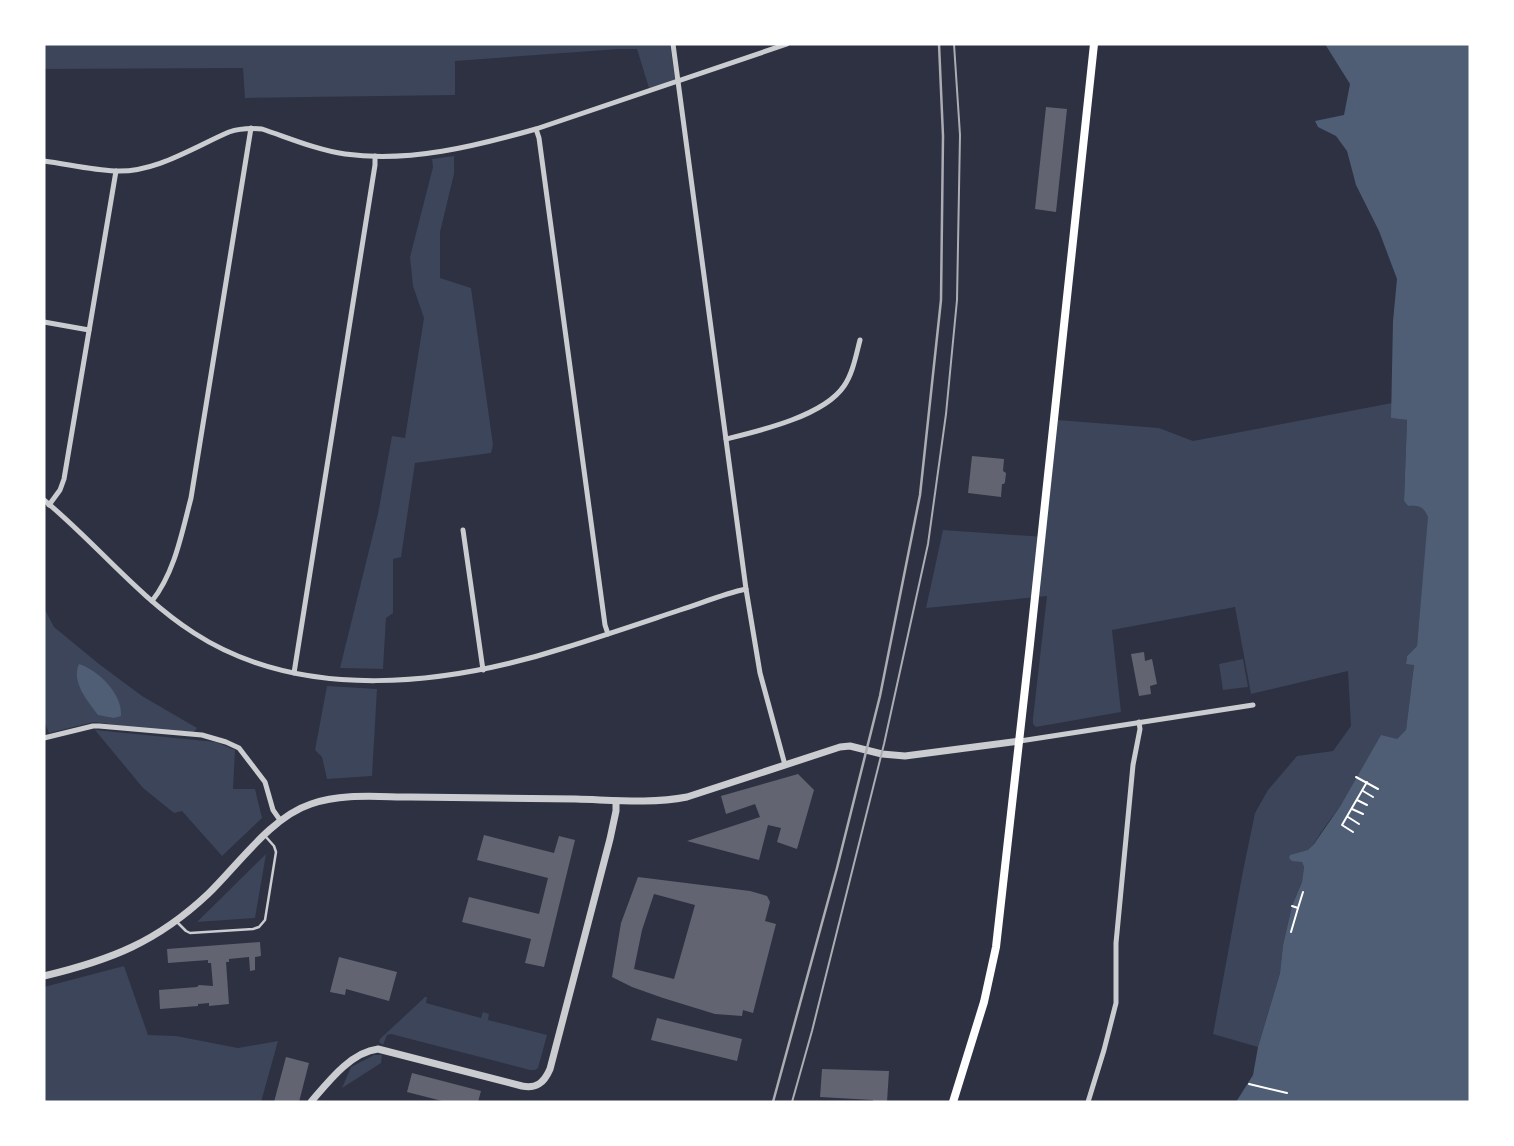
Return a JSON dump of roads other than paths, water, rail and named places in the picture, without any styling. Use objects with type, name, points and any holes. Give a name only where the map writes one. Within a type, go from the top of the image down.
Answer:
[{"type":"main road","points":[[953,1102],[984,1002],[994,958],[1020,741],[1094,44]]},
{"type":"street","points":[[673,44],[746,589],[760,673],[785,765]]},
{"type":"street","points":[[44,161],[116,172],[138,169],[240,128],[262,130],[342,154],[375,156],[435,153],[536,129],[787,44]]},
{"type":"street","points":[[152,601],[162,588],[176,555],[191,498],[251,128]]},
{"type":"street","points":[[536,129],[602,607],[608,634]]},
{"type":"street","points":[[294,673],[375,156]]},
{"type":"street","points":[[116,172],[64,479],[60,490],[47,502],[166,614],[194,633],[224,650],[259,664],[294,673],[378,680],[442,676],[515,663],[746,589]]},
{"type":"street","points":[[44,322],[89,330]]},
{"type":"street","points":[[726,439],[793,419],[833,398],[849,379],[860,340]]},
{"type":"street","points":[[463,530],[482,670]]},
{"type":"street","points":[[44,975],[119,954],[157,934],[210,892],[280,820],[304,806],[335,797],[670,800],[687,797],[841,747],[850,746],[882,754],[905,755],[1020,741],[1252,705]]},
{"type":"street","points":[[1088,1102],[1116,1003],[1115,943],[1139,722]]},
{"type":"street","points":[[44,738],[99,726],[202,735],[226,742],[239,748],[265,782],[273,810],[280,820]]},
{"type":"street","points":[[311,1102],[341,1069],[370,1050],[378,1049],[531,1088],[544,1081],[550,1069],[611,837],[616,801]]},
{"type":"lane","points":[[176,920],[190,933],[259,927],[265,920],[276,852],[264,835]]},
{"type":"tram line","points":[[792,1102],[884,744],[928,544],[946,414],[957,300],[960,135],[954,44]]},
{"type":"railway","points":[[773,1102],[837,868],[880,696],[920,495],[941,300],[943,136],[939,44]]}]
